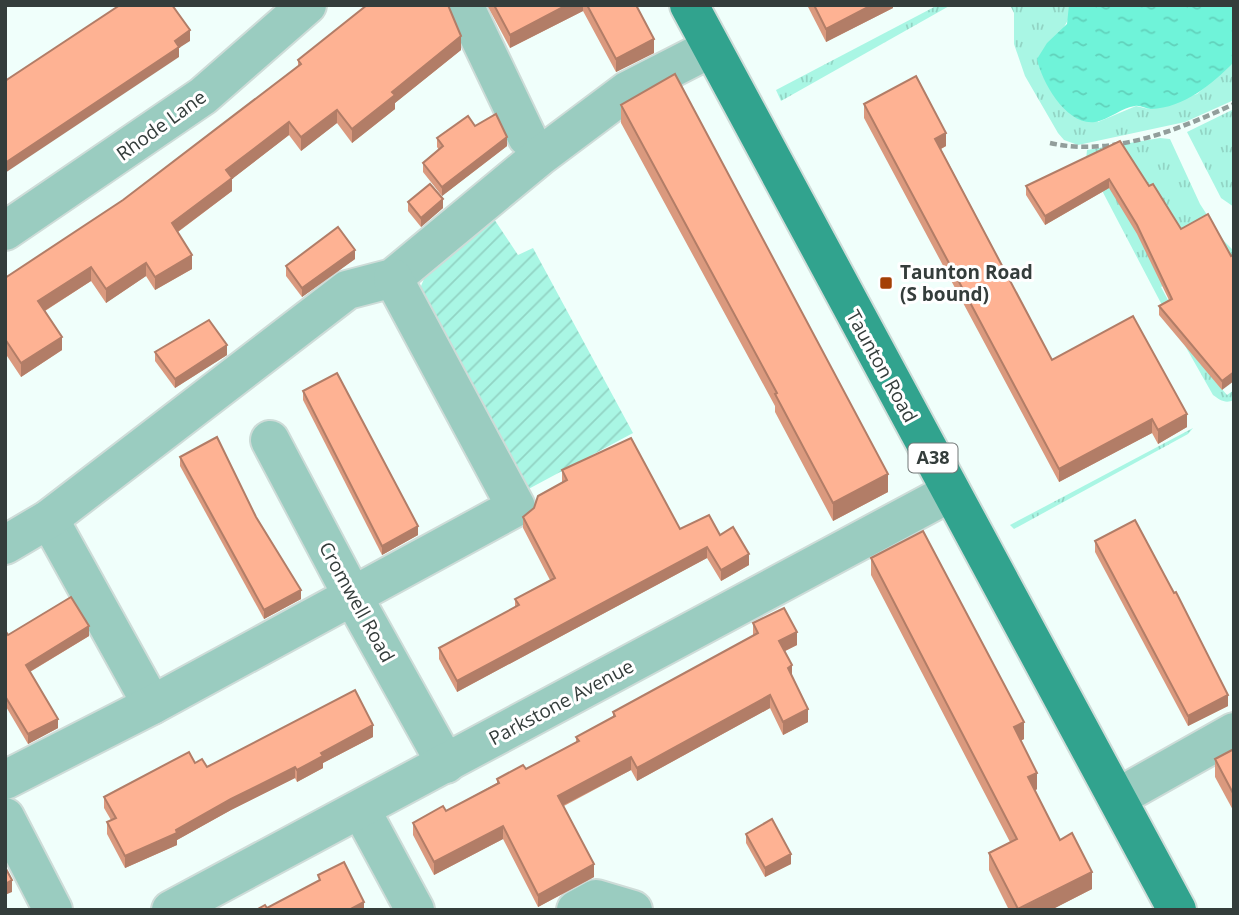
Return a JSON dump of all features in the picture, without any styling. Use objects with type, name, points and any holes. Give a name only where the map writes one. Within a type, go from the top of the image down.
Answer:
[{"type":"main road","name":"Taunton Road","points":[[689,5],[1177,910]]},
{"type":"street","name":"Rhode Lane","points":[[5,230],[203,96],[307,5]]},
{"type":"street","points":[[464,5],[527,137]]},
{"type":"street","points":[[5,545],[49,519],[347,290],[393,278],[539,157],[627,90],[710,48]]},
{"type":"street","points":[[5,780],[152,705],[516,507],[393,278]]},
{"type":"street","name":"Cromwell Road","points":[[270,440],[446,764]]},
{"type":"street","name":"Parkstone Avenue","points":[[171,910],[951,492]]},
{"type":"street","points":[[49,519],[152,705]]},
{"type":"street","points":[[1117,798],[1234,733]]},
{"type":"street","points":[[361,810],[415,910]]},
{"type":"street","points":[[5,817],[53,910]]},
{"type":"street","points":[[576,910],[596,899],[633,910]]},
{"type":"path","points":[[1050,143],[1078,149],[1175,131],[1234,104]]},
{"type":"green space","points":[[938,5],[951,5],[781,101],[776,90]]},
{"type":"green space","points":[[1010,5],[1069,5],[1069,18],[1063,29],[1098,122],[1136,106],[1149,109],[1197,94],[1234,62],[1234,100],[1185,122],[1078,145],[1064,140],[1025,76],[1014,44],[1014,13]]},
{"type":"green space","points":[[1234,109],[1234,207],[1221,198],[1187,132]]},
{"type":"green space","points":[[1160,138],[1170,139],[1200,204],[1224,241],[1234,251],[1234,347],[1214,380],[1227,395],[1234,390],[1234,400],[1220,400],[1213,395],[1163,307],[1086,160],[1087,150]],"holes":[[[1185,275],[1192,286],[1168,300],[1161,287]]]},
{"type":"green space","points":[[488,210],[518,255],[533,248],[633,433],[521,493],[416,298],[434,255]]},
{"type":"green space","points":[[1193,428],[1188,434],[1014,529],[1010,525]]},
{"type":"water","points":[[1069,5],[1234,5],[1234,62],[1207,86],[1175,104],[1151,109],[1130,107],[1100,121],[1085,121],[1075,117],[1057,101],[1044,80],[1037,59],[1047,43],[1067,24]]},
{"type":"building","points":[[120,5],[172,5],[190,30],[175,41],[179,47],[5,163],[5,81]]},
{"type":"building","points":[[367,5],[448,5],[461,36],[392,92],[395,95],[352,129],[337,110],[301,137],[289,122],[226,170],[232,178],[172,223],[192,255],[155,277],[146,263],[106,289],[91,267],[38,301],[62,337],[21,363],[5,339],[5,278],[123,200],[301,64],[298,60]]},
{"type":"building","points":[[494,5],[567,5],[510,35]]},
{"type":"building","points":[[587,5],[636,5],[654,39],[616,59]]},
{"type":"building","points":[[814,5],[872,5],[826,29]]},
{"type":"building","points":[[675,74],[888,474],[833,503],[775,394],[777,393],[621,105]]},
{"type":"building","points":[[916,76],[946,133],[935,139],[1052,360],[1133,316],[1187,414],[1158,430],[1152,419],[1059,469],[864,104]]},
{"type":"building","points":[[496,114],[507,137],[442,187],[423,163],[443,146],[437,138],[468,116],[475,126]]},
{"type":"building","points":[[1120,141],[1149,186],[1153,184],[1181,229],[1208,214],[1231,256],[1234,254],[1234,372],[1222,381],[1159,306],[1172,299],[1137,225],[1109,179],[1045,216],[1026,186]]},
{"type":"building","points":[[430,184],[443,199],[421,218],[408,202]]},
{"type":"building","points":[[338,227],[355,250],[302,288],[286,266]]},
{"type":"building","points":[[209,320],[227,345],[175,379],[155,352]]},
{"type":"building","points":[[337,373],[418,526],[382,546],[303,391]]},
{"type":"building","points":[[217,437],[256,517],[301,590],[264,610],[180,457]]},
{"type":"building","points":[[631,438],[680,529],[709,515],[720,535],[733,527],[749,554],[721,570],[707,547],[457,681],[439,648],[519,605],[515,599],[555,578],[523,517],[534,508],[538,496],[567,480],[562,470]]},
{"type":"building","points":[[1135,520],[1174,593],[1176,592],[1228,695],[1188,716],[1095,541]]},
{"type":"building","points":[[923,531],[1024,722],[1014,727],[1037,773],[1028,777],[1060,840],[1072,833],[1092,872],[1018,909],[989,853],[1017,839],[871,558]]},
{"type":"building","points":[[71,597],[89,626],[26,665],[58,719],[28,734],[5,696],[5,630],[8,635]]},
{"type":"building","points":[[784,608],[797,632],[779,641],[792,665],[788,668],[808,709],[783,722],[770,695],[637,768],[631,757],[558,796],[594,864],[538,895],[503,826],[434,862],[413,823],[443,806],[446,811],[499,783],[497,779],[523,765],[526,769],[579,741],[576,737],[615,716],[613,712],[758,633],[753,623]]},
{"type":"building","points":[[355,690],[373,725],[321,753],[323,756],[297,770],[295,767],[231,799],[176,830],[177,833],[125,856],[107,822],[116,818],[104,797],[189,752],[195,763],[202,759],[207,767]]},
{"type":"building","points":[[1234,749],[1234,795],[1215,759]]},
{"type":"building","points":[[772,819],[791,854],[765,868],[746,834]]},
{"type":"building","points":[[344,862],[364,902],[349,910],[256,910],[265,905],[267,908],[320,880],[318,875]]},
{"type":"building","points":[[5,867],[12,880],[5,884]]},
{"type":"place","name":"Taunton Road (S bound)","points":[[886,283]]}]
